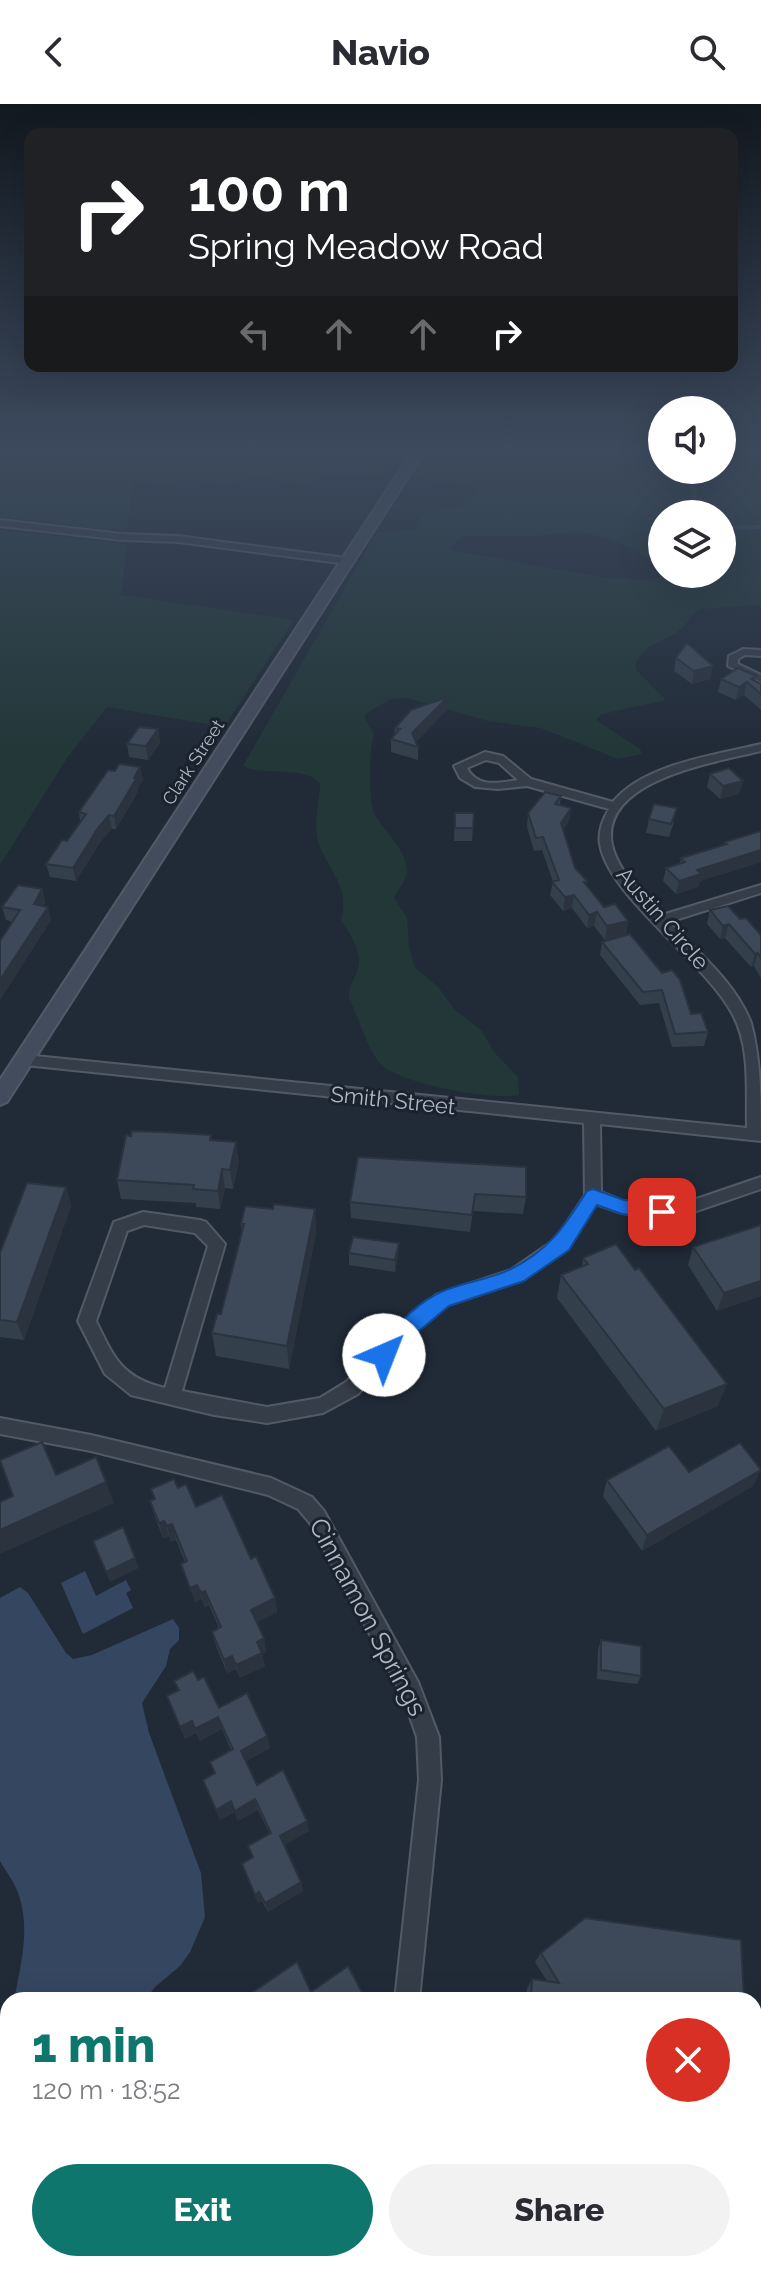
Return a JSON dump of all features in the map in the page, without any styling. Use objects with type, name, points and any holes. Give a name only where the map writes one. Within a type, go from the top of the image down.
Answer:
[{"type":"main road","name":"Clark Street","points":[[0,1097],[354,550]]},
{"type":"street","points":[[264,550],[347,561]]},
{"type":"street","points":[[761,653],[743,652],[733,658],[733,666],[761,679]]},
{"type":"street","points":[[527,782],[503,760],[485,756],[460,766],[463,776],[472,784],[495,786],[527,782],[616,807],[625,794],[640,784],[761,747]]},
{"type":"street","name":"Austin Circle","points":[[616,807],[608,825],[606,846],[630,886],[726,990],[740,1012],[749,1036],[758,1135]]},
{"type":"street","points":[[661,920],[761,889]]},
{"type":"street","name":"Smith Street","points":[[25,1060],[758,1135]]},
{"type":"street","points":[[171,1397],[217,1244],[200,1227],[143,1218],[120,1227],[87,1321],[111,1369],[121,1380],[137,1389],[171,1397],[267,1415],[323,1405],[352,1388],[400,1335],[442,1300],[517,1275],[562,1244],[593,1196],[592,1120]]},
{"type":"street","points":[[593,1196],[622,1207],[673,1213],[761,1183]]},
{"type":"street","name":"Cinnamon Springs","points":[[0,1426],[97,1445],[271,1487],[305,1503],[317,1517],[411,1689],[428,1737],[430,1780],[408,1992]]},
{"type":"green space","points":[[0,550],[126,550],[121,595],[294,620],[224,727],[107,707],[67,758],[0,865]]},
{"type":"green space","points":[[367,550],[451,550],[606,578],[648,580],[648,588],[736,588],[736,550],[761,550],[761,605],[700,609],[681,629],[648,648],[635,667],[666,700],[602,714],[596,720],[640,749],[642,754],[618,759],[541,728],[488,721],[407,698],[391,699],[365,714],[374,734],[370,775],[373,809],[406,863],[406,878],[394,898],[407,918],[409,947],[415,968],[438,987],[455,1010],[481,1030],[494,1052],[518,1077],[519,1095],[466,1093],[422,1083],[387,1069],[378,1061],[349,998],[359,955],[341,920],[343,897],[337,878],[318,841],[316,820],[320,783],[304,774],[243,766]]},
{"type":"green space","points":[[634,550],[648,550],[648,560],[646,558]]},
{"type":"water","points":[[85,1571],[96,1596],[126,1580],[131,1590],[126,1593],[133,1608],[83,1634],[61,1583]]},
{"type":"water","points":[[20,1587],[28,1593],[66,1653],[73,1659],[92,1655],[173,1619],[179,1628],[179,1640],[170,1649],[166,1666],[142,1703],[149,1733],[201,1873],[205,1917],[190,1952],[180,1966],[151,1992],[16,1992],[24,1930],[21,1902],[0,1861],[0,1598]]},
{"type":"building","points":[[687,643],[713,666],[694,671],[676,658]]},
{"type":"building","points":[[738,668],[756,676],[751,679],[761,684],[761,694],[747,682],[739,687],[721,679]]},
{"type":"building","points":[[448,697],[412,733],[418,747],[391,739],[400,729],[395,728],[411,710]]},
{"type":"building","points":[[139,727],[158,729],[146,746],[127,744]]},
{"type":"building","points":[[119,764],[140,767],[114,816],[109,815],[98,828],[73,868],[46,864],[62,840],[67,841],[86,814],[79,812],[108,770],[115,771]]},
{"type":"building","points":[[729,768],[743,781],[723,786],[710,774]]},
{"type":"building","points":[[545,792],[561,796],[555,804],[571,808],[561,823],[575,868],[587,881],[584,882],[604,907],[615,904],[628,921],[607,926],[597,912],[589,915],[574,895],[565,897],[552,882],[559,880],[543,837],[536,838],[528,813]]},
{"type":"building","points":[[654,804],[677,808],[671,824],[649,819]]},
{"type":"building","points":[[455,813],[474,813],[473,828],[455,828]]},
{"type":"building","points":[[761,831],[761,850],[697,870],[701,874],[679,881],[666,868],[685,862],[681,858]]},
{"type":"building","points":[[18,885],[42,889],[34,904],[48,907],[0,980],[0,941],[20,910],[2,907]]},
{"type":"building","points":[[728,906],[740,919],[746,918],[761,935],[761,958],[729,924],[723,926],[710,910]]},
{"type":"building","points":[[630,934],[662,973],[672,970],[680,980],[691,1014],[701,1013],[708,1032],[675,1034],[662,990],[643,992],[602,942]]},
{"type":"building","points":[[132,1131],[211,1135],[210,1140],[236,1142],[230,1170],[222,1169],[218,1191],[193,1189],[194,1185],[117,1180],[126,1135],[131,1136]]},
{"type":"building","points":[[358,1157],[526,1167],[526,1197],[475,1194],[472,1215],[350,1202]]},
{"type":"building","points":[[27,1183],[66,1187],[17,1322],[0,1320],[0,1253]]},
{"type":"building","points":[[274,1204],[315,1209],[287,1346],[212,1333],[217,1314],[221,1314],[244,1224],[241,1224],[245,1206],[273,1209]]},
{"type":"building","points":[[761,1225],[761,1281],[724,1293],[693,1247]]},
{"type":"building","points":[[353,1237],[399,1243],[395,1260],[349,1253]]},
{"type":"building","points":[[616,1244],[635,1270],[639,1268],[727,1384],[664,1409],[561,1275],[588,1264],[583,1258]]},
{"type":"building","points":[[42,1442],[56,1475],[96,1457],[106,1482],[0,1530],[0,1502],[13,1496],[0,1460]]},
{"type":"building","points":[[740,1443],[761,1470],[647,1535],[607,1480],[669,1446],[689,1472]]},
{"type":"building","points":[[174,1479],[178,1488],[186,1484],[196,1507],[222,1495],[251,1559],[256,1556],[275,1598],[251,1610],[264,1638],[257,1642],[262,1653],[236,1665],[232,1656],[224,1660],[212,1632],[221,1627],[205,1591],[201,1593],[197,1585],[190,1588],[181,1564],[187,1561],[172,1524],[159,1523],[150,1501],[155,1499],[151,1489]]},
{"type":"building","points":[[123,1527],[135,1558],[106,1572],[93,1541]]},
{"type":"building","points":[[601,1640],[641,1646],[641,1676],[601,1670]]},
{"type":"building","points":[[193,1671],[198,1680],[204,1677],[219,1708],[247,1693],[267,1736],[241,1751],[257,1785],[283,1770],[307,1821],[280,1836],[301,1882],[265,1903],[259,1892],[255,1895],[242,1864],[253,1857],[248,1846],[271,1833],[255,1799],[235,1811],[231,1801],[216,1810],[203,1780],[215,1773],[210,1762],[233,1749],[218,1717],[195,1729],[192,1721],[180,1727],[167,1696],[179,1690],[174,1681]]},
{"type":"building","points":[[585,1918],[741,1940],[744,1992],[531,1992],[532,1979],[559,1983],[541,1953]]},
{"type":"building","points":[[297,1962],[311,1992],[253,1992]]},
{"type":"building","points":[[348,1966],[362,1992],[311,1992]]},
{"type":"route","points":[[384,1355],[400,1335],[442,1300],[517,1275],[562,1244],[593,1196],[622,1207],[662,1212]]}]
